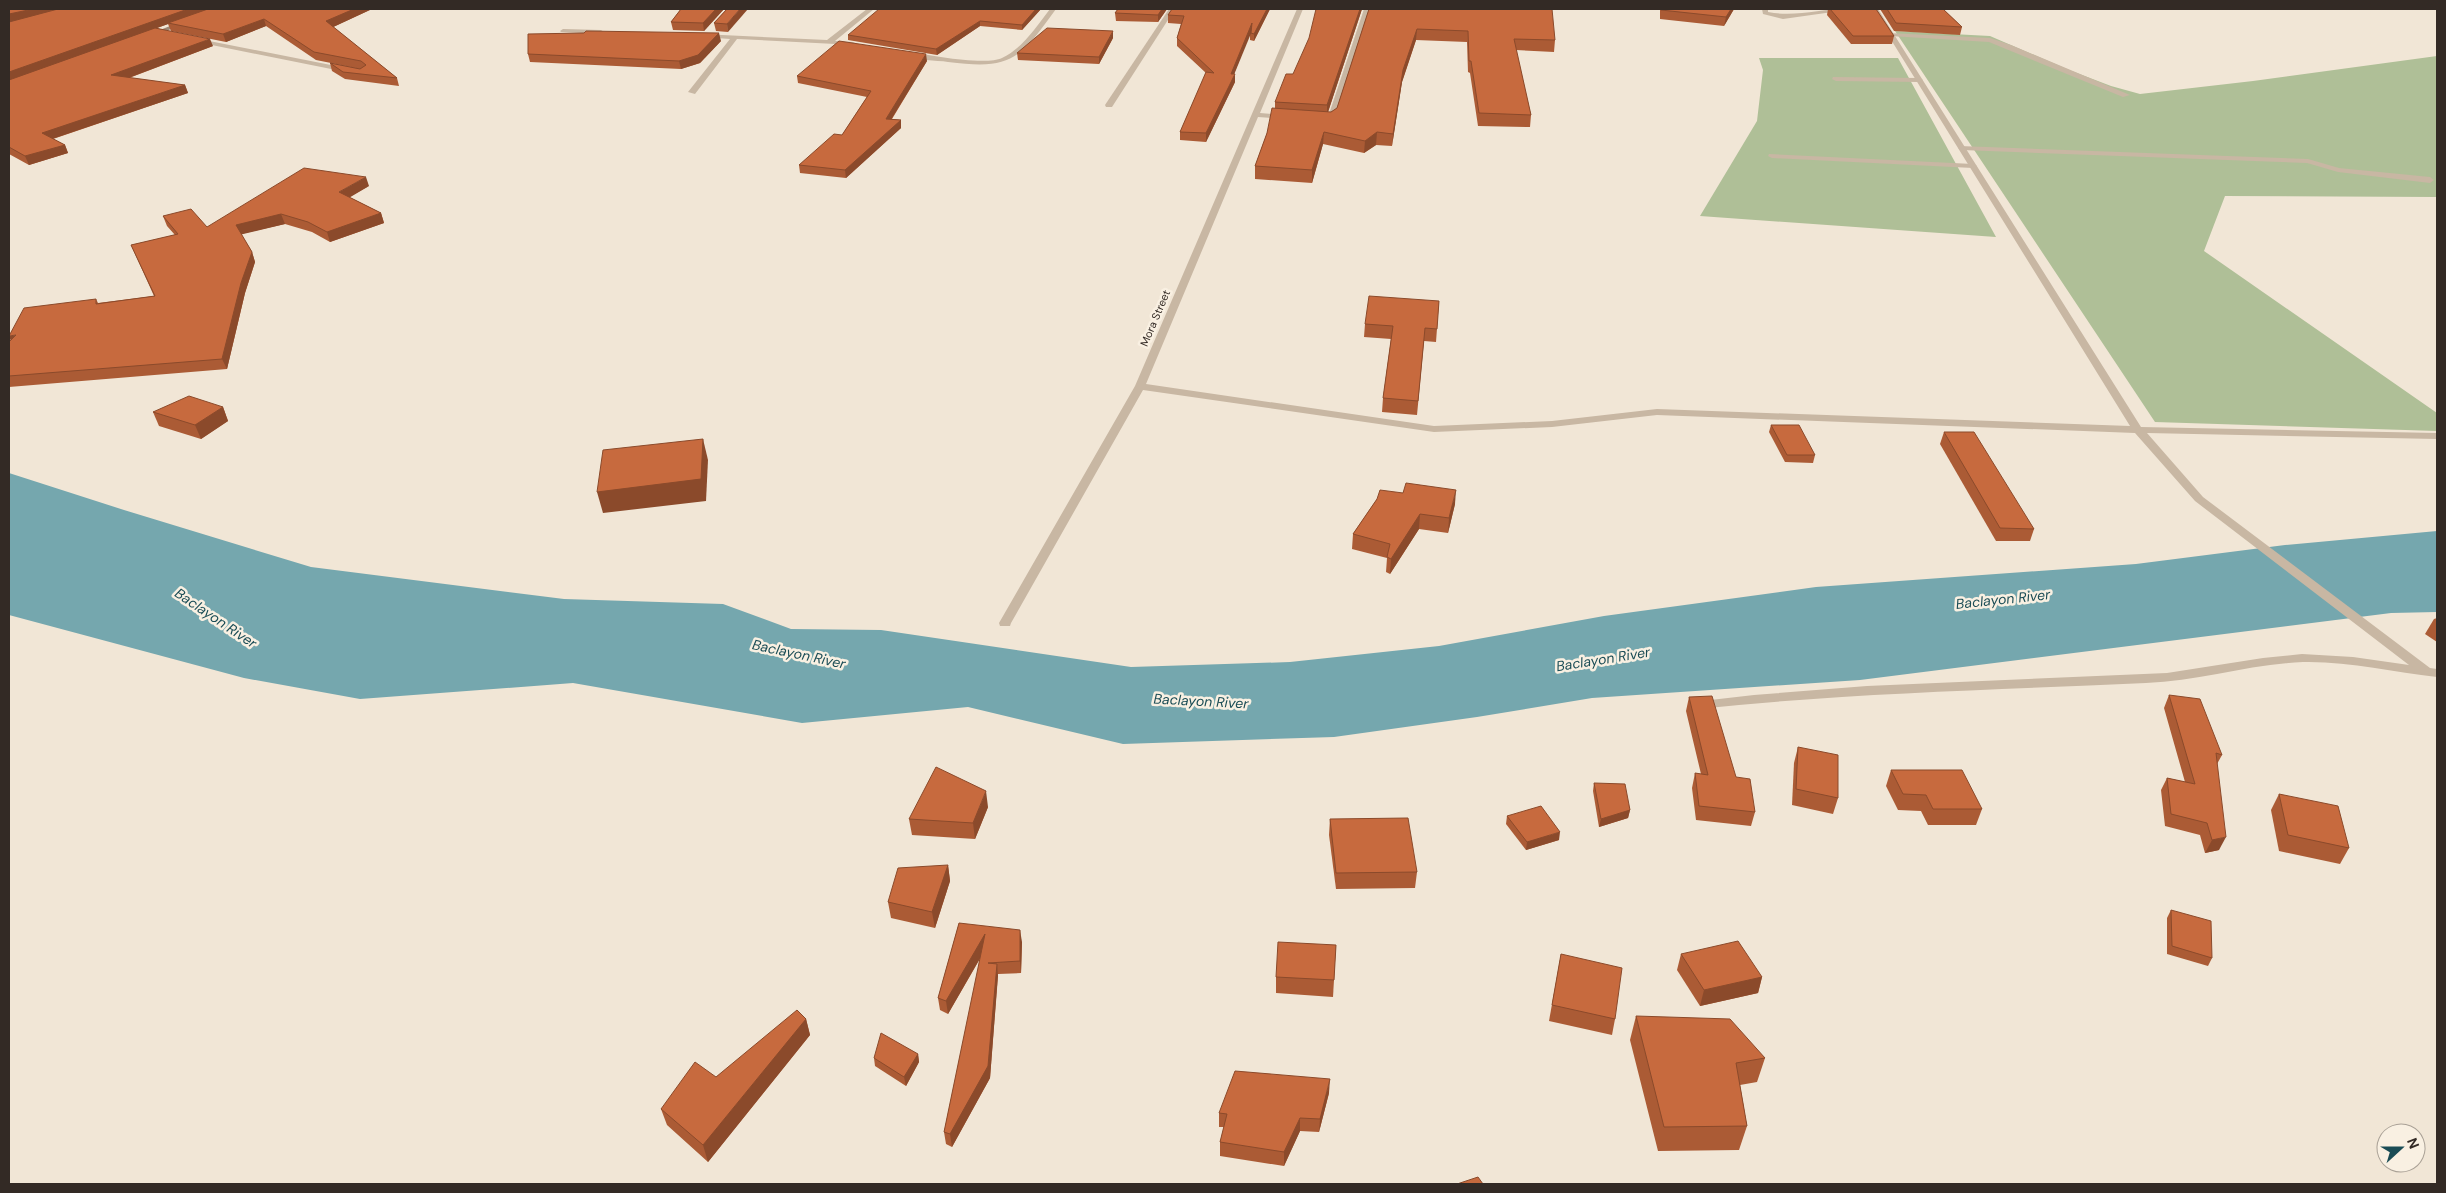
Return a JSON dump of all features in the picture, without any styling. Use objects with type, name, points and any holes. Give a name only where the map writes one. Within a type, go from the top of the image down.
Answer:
[{"type":"main road","points":[[140,38],[194,19]]},
{"type":"street","points":[[828,43],[871,9]]},
{"type":"street","points":[[1046,9],[1053,9]]},
{"type":"street","points":[[906,53],[944,60],[1001,62],[1025,45],[1053,9]]},
{"type":"street","points":[[1109,105],[1172,9]]},
{"type":"street","name":"Mora Street","points":[[1005,623],[1140,386],[1300,9]]},
{"type":"street","points":[[1312,118],[1331,120],[1367,9]]},
{"type":"street","points":[[1765,9],[1765,12],[1783,17],[1851,9]]},
{"type":"street","points":[[1874,9],[2138,430],[2199,499],[2390,644],[2432,672]]},
{"type":"street","points":[[707,35],[712,29]]},
{"type":"street","points":[[563,31],[611,32]]},
{"type":"street","points":[[158,32],[177,36]]},
{"type":"street","points":[[1890,34],[1990,40],[2009,46],[2126,95]]},
{"type":"street","points":[[697,35],[857,44]]},
{"type":"street","points":[[692,92],[735,37]]},
{"type":"street","points":[[186,38],[354,71]]},
{"type":"street","points":[[1836,79],[1919,80]]},
{"type":"street","points":[[1255,116],[1293,118]]},
{"type":"street","points":[[1962,148],[2308,161],[2338,170],[2430,180]]},
{"type":"street","points":[[1772,156],[1973,166]]},
{"type":"street","points":[[1140,386],[1434,429],[1552,424],[1657,412],[2138,430],[2437,436]]},
{"type":"street","points":[[1689,706],[1792,695],[1968,685],[2151,679],[2300,658],[2345,659],[2432,672]]},
{"type":"green space","points":[[1895,31],[1990,36],[2069,70],[2111,86],[2140,94],[2437,56],[2437,197],[2225,196],[2204,251],[2437,413],[2437,431],[2155,422]]},
{"type":"green space","points":[[1759,58],[1898,58],[1996,237],[1700,216],[1757,121],[1763,70]]},
{"type":"water","name":"Baclayon River","points":[[9,473],[311,567],[564,599],[723,604],[791,629],[881,630],[1131,667],[1290,662],[1439,646],[1604,616],[1816,587],[2136,564],[2285,545],[2437,531],[2437,612],[2391,613],[1860,680],[1592,698],[1477,717],[1334,737],[1123,744],[968,707],[802,723],[573,683],[360,699],[244,678],[9,615]]},
{"type":"building","points":[[9,9],[33,9],[9,14]]},
{"type":"building","points":[[58,9],[188,9],[9,72],[9,22]]},
{"type":"building","points":[[208,9],[354,9],[326,21],[397,78],[343,72],[330,63],[360,69],[366,65],[361,61],[314,52],[264,19],[223,34],[168,23]]},
{"type":"building","points":[[681,9],[716,9],[703,23],[671,22]]},
{"type":"building","points":[[727,9],[740,9],[727,24],[714,23]]},
{"type":"building","points":[[879,9],[1036,9],[1022,25],[980,21],[936,49],[848,35]]},
{"type":"building","points":[[1118,9],[1162,9],[1158,15],[1115,13]]},
{"type":"building","points":[[1172,9],[1267,9],[1254,34],[1251,33],[1252,23],[1231,74],[1235,74],[1206,133],[1180,132],[1206,72],[1214,73],[1177,38],[1184,16],[1168,15]]},
{"type":"building","points":[[1316,9],[1360,9],[1327,105],[1275,102],[1286,74],[1293,74],[1309,38]]},
{"type":"building","points":[[1369,9],[1552,9],[1555,40],[1514,39],[1531,115],[1479,113],[1471,61],[1469,61],[1468,31],[1417,29],[1403,70],[1393,134],[1377,132],[1365,141],[1324,132],[1312,170],[1255,166],[1267,133],[1272,108],[1331,112],[1337,108]]},
{"type":"building","points":[[1661,9],[1731,9],[1726,17]]},
{"type":"building","points":[[1830,9],[1876,9],[1894,36],[1853,36]]},
{"type":"building","points":[[1887,9],[1943,9],[1962,27],[1896,23]]},
{"type":"building","points":[[155,28],[210,39],[111,75],[185,85],[42,133],[65,145],[25,156],[9,147],[9,80]]},
{"type":"building","points":[[1047,28],[1113,31],[1099,57],[1017,53]]},
{"type":"building","points":[[586,31],[719,33],[698,55],[679,61],[528,54],[528,34],[584,33]]},
{"type":"building","points":[[839,41],[926,54],[886,119],[901,120],[845,170],[799,165],[834,134],[842,135],[871,91],[797,76]]},
{"type":"building","points":[[304,168],[366,177],[339,192],[381,213],[327,232],[308,222],[281,214],[236,225],[252,252],[241,283],[222,359],[9,376],[9,342],[16,335],[9,336],[24,308],[96,299],[96,304],[155,296],[131,245],[178,234],[163,216],[191,209],[207,227]]},
{"type":"building","points":[[1369,296],[1439,301],[1437,329],[1425,328],[1418,401],[1383,398],[1393,326],[1365,324]]},
{"type":"building","points":[[189,396],[223,407],[195,425],[153,412]]},
{"type":"building","points":[[1771,425],[1799,425],[1815,455],[1787,455]]},
{"type":"building","points":[[1944,432],[1974,432],[2034,529],[2000,528]]},
{"type":"building","points":[[703,439],[701,479],[597,492],[603,450]]},
{"type":"building","points":[[1406,483],[1456,490],[1449,518],[1420,514],[1391,559],[1387,557],[1390,544],[1353,534],[1377,499],[1380,490],[1403,493]]},
{"type":"building","points":[[2169,695],[2200,699],[2222,755],[2216,753],[2226,837],[2212,840],[2207,823],[2171,814],[2167,778],[2195,784]]},
{"type":"building","points":[[1712,696],[1736,777],[1750,779],[1755,812],[1699,806],[1695,773],[1708,775],[1689,697]]},
{"type":"building","points":[[1798,747],[1838,755],[1838,798],[1796,789]]},
{"type":"building","points":[[936,767],[986,791],[973,823],[909,819]]},
{"type":"building","points":[[1891,770],[1962,770],[1982,809],[1933,809],[1926,795],[1903,794]]},
{"type":"building","points":[[1594,783],[1625,784],[1630,810],[1601,819]]},
{"type":"building","points":[[2279,794],[2338,806],[2349,848],[2288,835]]},
{"type":"building","points":[[1541,806],[1560,832],[1527,842],[1507,816]]},
{"type":"building","points":[[1408,818],[1417,872],[1336,873],[1330,819]]},
{"type":"building","points":[[948,865],[932,912],[888,902],[898,868]]},
{"type":"building","points":[[2171,910],[2211,921],[2212,958],[2172,946]]},
{"type":"building","points":[[959,923],[1020,930],[1020,961],[988,963],[997,964],[988,1066],[950,1134],[944,1132],[985,934],[946,1001],[938,998]]},
{"type":"building","points":[[1738,941],[1762,977],[1704,990],[1681,954]]},
{"type":"building","points":[[1278,942],[1336,945],[1334,980],[1276,977]]},
{"type":"building","points":[[1561,954],[1622,968],[1615,1019],[1552,1005]]},
{"type":"building","points":[[797,1010],[806,1019],[703,1145],[661,1109],[695,1062],[716,1077]]},
{"type":"building","points":[[1636,1016],[1730,1019],[1765,1058],[1736,1063],[1747,1126],[1664,1127]]},
{"type":"building","points":[[881,1033],[918,1054],[904,1077],[874,1058]]},
{"type":"building","points":[[1235,1071],[1330,1079],[1320,1119],[1300,1118],[1284,1152],[1220,1142],[1227,1114],[1219,1113]]},
{"type":"building","points":[[1478,1177],[1483,1184],[1457,1184]]}]
